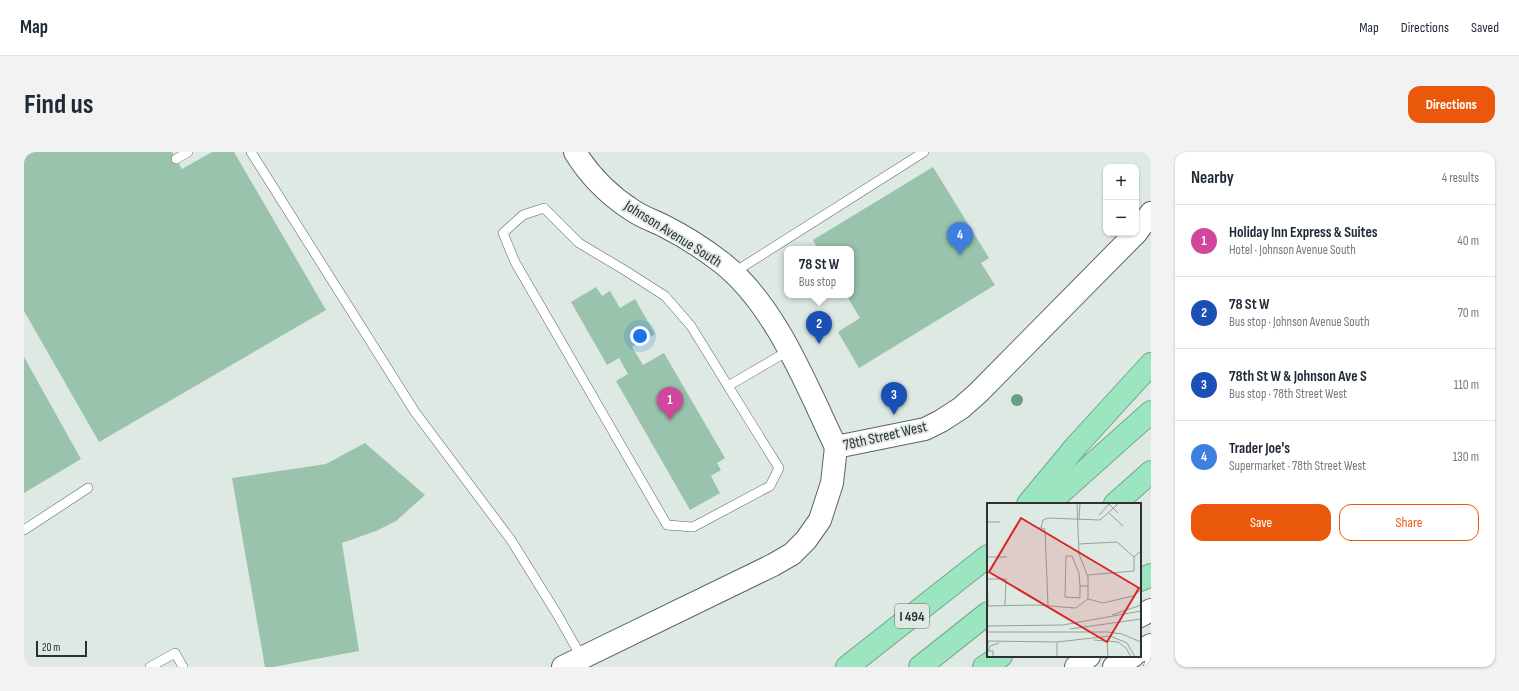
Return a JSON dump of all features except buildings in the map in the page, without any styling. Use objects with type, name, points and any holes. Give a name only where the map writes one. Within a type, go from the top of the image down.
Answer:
[{"type":"highway","points":[[1029,503],[1077,446],[1151,364]]},
{"type":"highway","points":[[1049,503],[1151,412]]},
{"type":"highway","points":[[1116,503],[1151,472]]},
{"type":"highway","name":"I 494","points":[[847,667],[984,558]]},
{"type":"highway","points":[[1141,579],[1151,574]]},
{"type":"highway","points":[[920,667],[987,614]]},
{"type":"highway","points":[[984,667],[999,657]]},
{"type":"street","name":"Johnson Avenue South","points":[[575,152],[602,187],[632,210],[698,246],[721,262],[745,284],[775,326],[803,377],[836,447]]},
{"type":"street","name":"78th Street West","points":[[1139,229],[1151,213]]},
{"type":"street","name":"78th Street West","points":[[563,667],[773,566],[792,554],[806,540],[820,520],[832,483],[836,447],[925,429],[941,421],[960,408],[978,392],[1133,236]]},
{"type":"street","points":[[1141,615],[1151,610]]},
{"type":"street","points":[[1076,667],[1089,657]]},
{"type":"street","points":[[1114,667],[1140,657]]},
{"type":"lane","points":[[176,159],[188,152]]},
{"type":"lane","points":[[251,152],[415,412],[511,540],[557,614],[582,658]]},
{"type":"lane","points":[[733,273],[924,152]]},
{"type":"lane","points":[[544,208],[579,243],[626,270],[665,296],[691,326],[728,386],[779,468],[770,486],[693,527],[667,524],[515,262],[503,233],[523,215],[544,208]]},
{"type":"lane","points":[[728,386],[788,350]]},
{"type":"lane","points":[[24,530],[88,488]]},
{"type":"lane","points":[[150,667],[175,653],[183,667]]},
{"type":"place","name":"Trader Joe's","points":[[960,255]]},
{"type":"place","name":"78 St W","points":[[819,344]]},
{"type":"place","name":"78th St W & Johnson Ave S","points":[[894,415]]},
{"type":"place","name":"Holiday Inn Express & Suites","points":[[670,420]]}]
